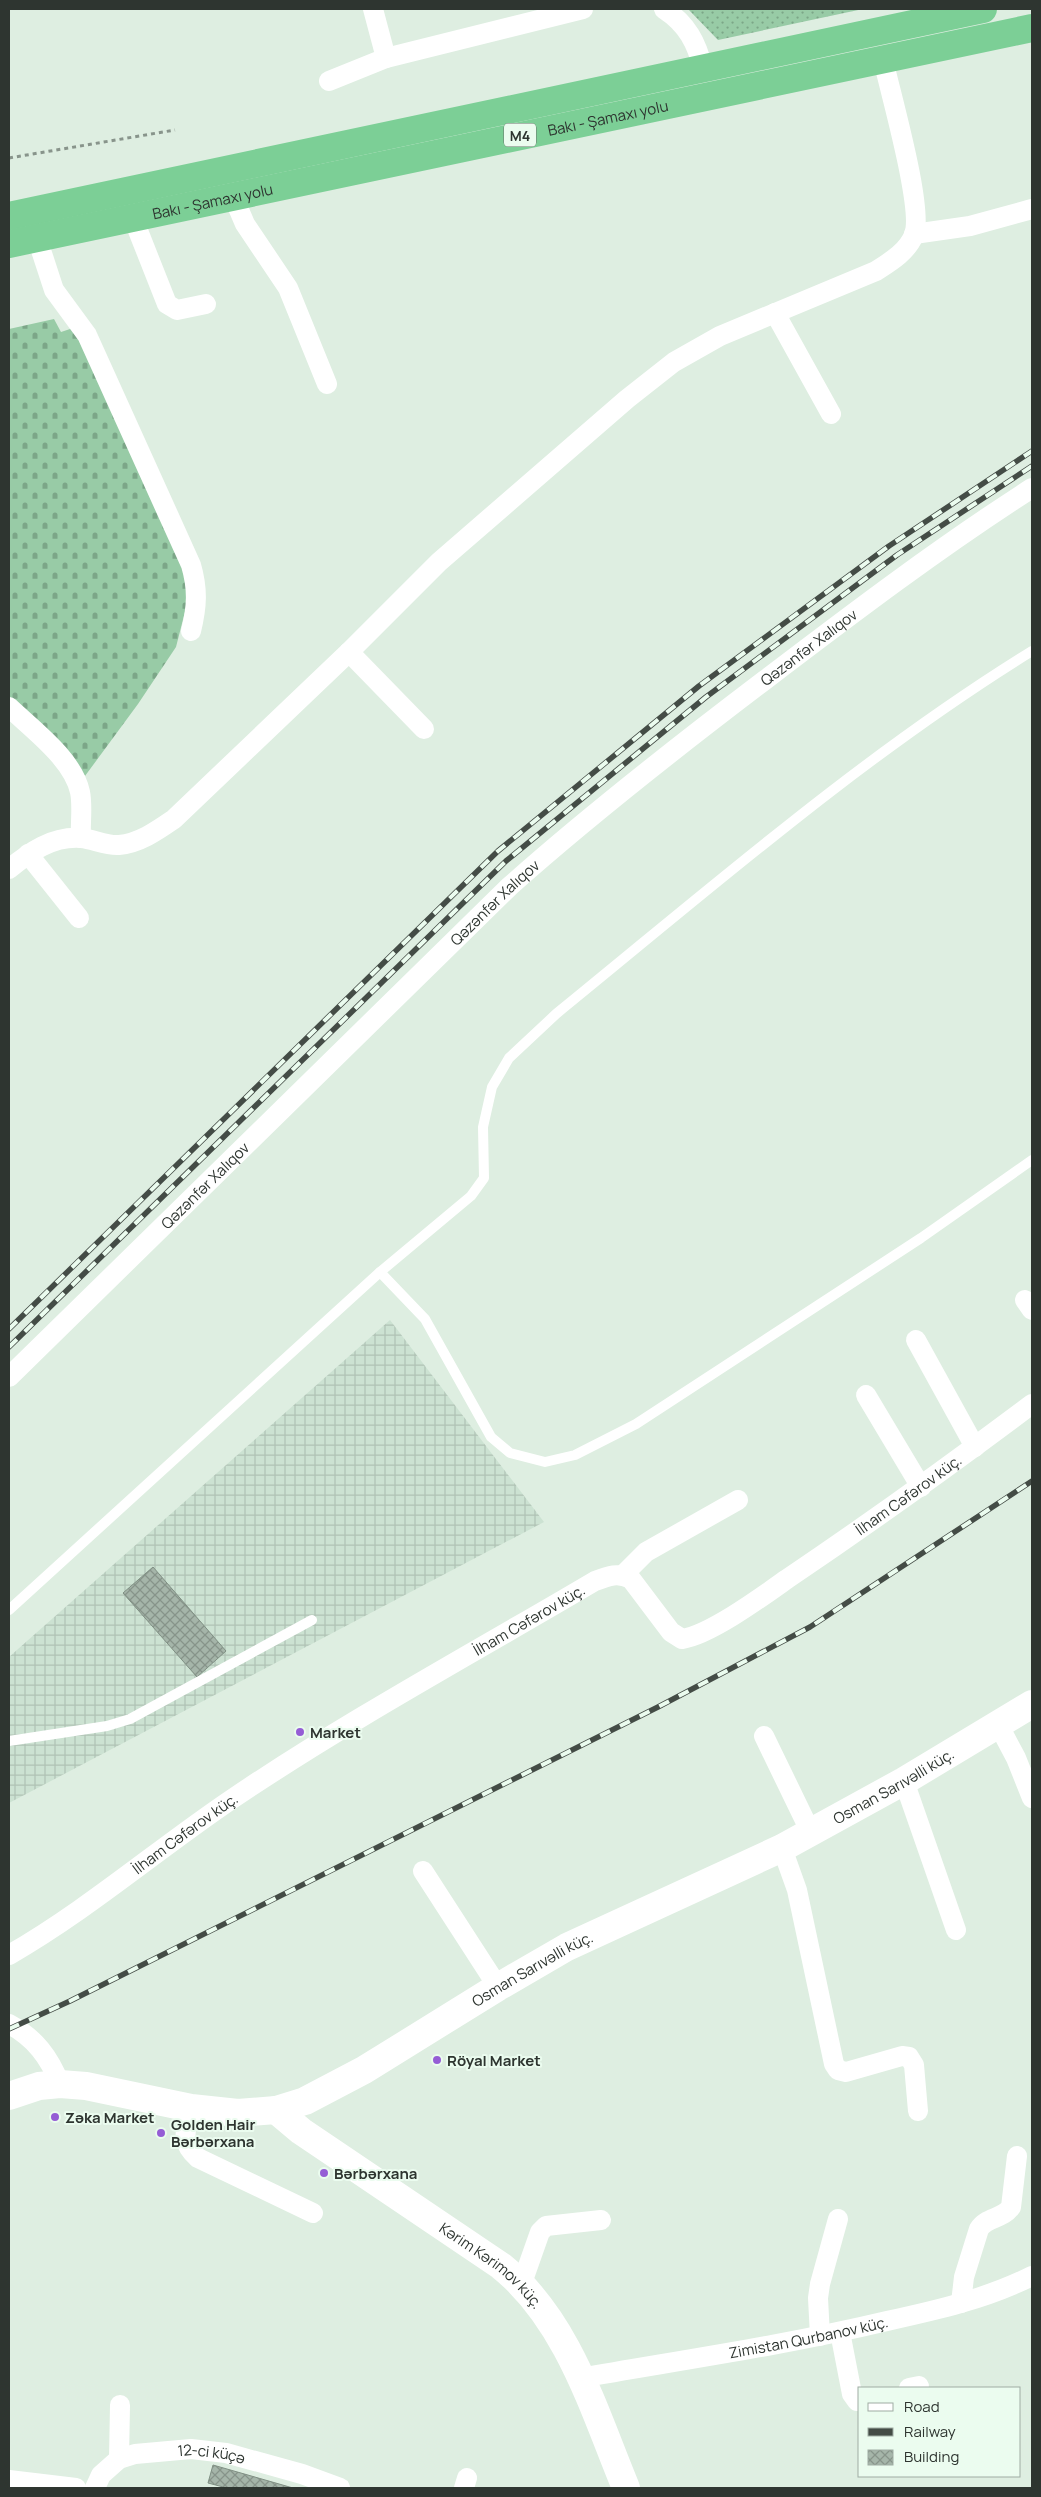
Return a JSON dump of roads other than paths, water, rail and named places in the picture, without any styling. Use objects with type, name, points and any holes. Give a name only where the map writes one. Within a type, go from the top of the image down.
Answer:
[{"type":"highway","name":"Bakı - Şamaxı yolu","points":[[9,216],[983,9]]},
{"type":"highway","name":"Bakı - Şamaxı yolu","points":[[9,244],[1032,28]]},
{"type":"street","points":[[373,9],[386,58]]},
{"type":"street","points":[[664,9],[688,30],[695,41],[703,69]]},
{"type":"street","points":[[329,81],[386,58],[576,10]]},
{"type":"street","points":[[9,869],[45,844],[59,840],[81,838],[118,845],[152,834],[174,819],[439,562],[627,399],[674,362],[720,336],[876,272],[892,261],[907,246],[914,234],[916,218],[912,185],[883,59]]},
{"type":"street","points":[[233,196],[245,224],[288,288],[327,384]]},
{"type":"street","points":[[914,234],[970,226],[1032,209]]},
{"type":"street","points":[[133,218],[167,304],[177,310],[206,304]]},
{"type":"street","points":[[36,238],[54,290],[87,335],[191,565],[197,585],[196,609],[191,631]]},
{"type":"street","points":[[774,313],[831,414]]},
{"type":"street","name":"Qəzənfər Xalıqov","points":[[9,1378],[503,893],[564,838],[675,749],[851,614],[965,531],[1032,488]]},
{"type":"street","points":[[348,652],[424,729]]},
{"type":"street","points":[[9,706],[68,766],[76,780],[80,794],[81,838]]},
{"type":"street","points":[[28,854],[79,918]]},
{"type":"street","points":[[916,1340],[975,1447]]},
{"type":"street","points":[[866,1395],[921,1487]]},
{"type":"street","name":"İlham Cəfərov küç.","points":[[9,1954],[45,1934],[234,1798],[298,1756],[595,1581],[610,1575],[622,1575],[638,1586],[671,1632],[682,1640],[694,1638],[754,1602],[921,1487],[1032,1404]]},
{"type":"street","points":[[622,1575],[646,1552],[738,1500]]},
{"type":"street","name":"Osman Sarıvəlli küç.","points":[[9,2096],[39,2086],[60,2084],[86,2086],[190,2108],[238,2113],[276,2110],[305,2101],[364,2070],[498,1986],[610,1926],[782,1848],[904,1781],[1032,1704]]},
{"type":"street","points":[[998,1724],[1012,1750],[1032,1798]]},
{"type":"street","points":[[764,1736],[810,1833]]},
{"type":"street","points":[[904,1781],[956,1930]]},
{"type":"street","points":[[782,1848],[798,1890],[834,2064],[838,2070],[846,2072],[902,2056],[909,2057],[914,2065],[918,2111]]},
{"type":"street","points":[[423,1871],[498,1986]]},
{"type":"street","points":[[9,2024],[40,2046],[52,2062],[60,2084]]},
{"type":"street","points":[[190,2108],[185,2134],[186,2144],[190,2151],[198,2158],[313,2213]]},
{"type":"street","name":"Kərim Kərimov küç.","points":[[276,2110],[301,2131],[477,2250],[522,2283],[554,2327],[580,2378],[626,2488]]},
{"type":"street","points":[[961,2303],[964,2277],[982,2223],[1006,2213],[1011,2206],[1017,2156]]},
{"type":"street","points":[[820,2336],[818,2298],[820,2284],[838,2219]]},
{"type":"street","points":[[522,2283],[540,2232],[546,2226],[601,2220]]},
{"type":"street","name":"Zimistan Qurbanov küç.","points":[[580,2378],[840,2332],[961,2303],[1030,2283]]},
{"type":"street","points":[[840,2332],[852,2394],[858,2401]]},
{"type":"street","points":[[119,2459],[120,2405]]},
{"type":"street","name":"12-ci küçə","points":[[95,2488],[101,2475],[119,2459],[135,2454],[191,2449],[226,2453],[302,2474],[340,2488]]},
{"type":"street","points":[[9,2480],[76,2488]]},
{"type":"lane","points":[[9,1610],[380,1272],[471,1196],[484,1178],[483,1128],[492,1088],[509,1058],[516,1051],[556,1014],[872,759],[986,680],[1032,651]]},
{"type":"lane","points":[[380,1272],[425,1320],[491,1437],[510,1453],[545,1462],[575,1455],[636,1424],[921,1238],[1032,1160]]},
{"type":"lane","points":[[9,1741],[107,1726],[130,1719],[312,1620]]},
{"type":"railway","points":[[9,1329],[498,851],[699,686],[889,546],[1032,451]]},
{"type":"railway","points":[[9,1347],[506,861],[706,697],[897,555],[1032,466]]},
{"type":"railway","points":[[9,2029],[70,2001],[658,1707],[810,1627],[1032,1481]]},
{"type":"place","name":"Market","points":[[300,1732]]},
{"type":"place","name":"Röyal Market","points":[[437,2060]]},
{"type":"place","name":"Zəka Market","points":[[55,2117]]},
{"type":"place","name":"Golden Hair Bərbərxana","points":[[161,2133]]},
{"type":"place","name":"Bərbərxana","points":[[324,2173]]}]
